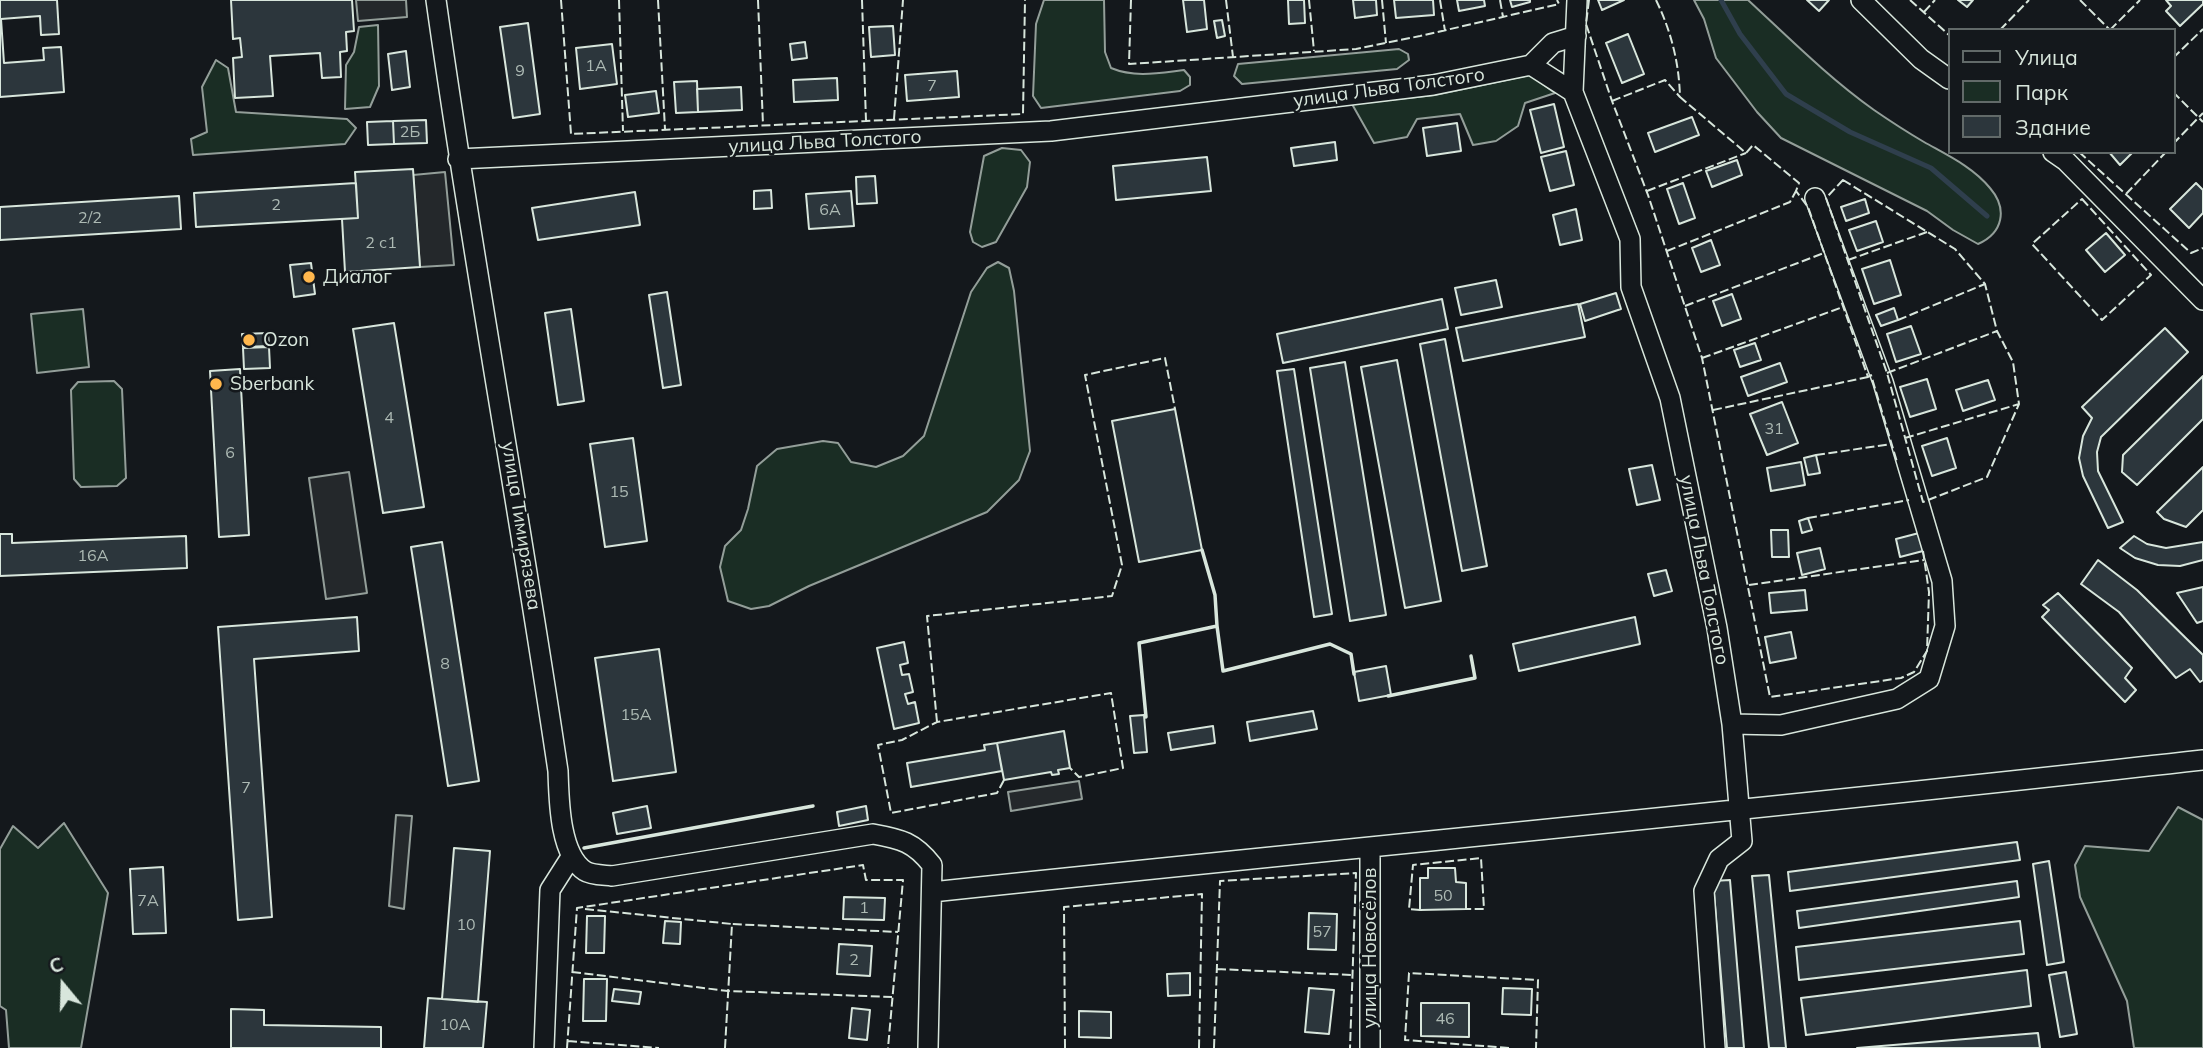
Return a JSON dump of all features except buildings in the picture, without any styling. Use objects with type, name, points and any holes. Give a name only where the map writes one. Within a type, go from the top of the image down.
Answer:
[{"type":"street","name":"улица Тимирязева","points":[[436,0],[458,159],[529,572],[566,844],[571,856]]},
{"type":"street","points":[[1576,36],[1553,43],[1531,65],[1573,92],[1576,36],[1577,0]]},
{"type":"street","points":[[1861,0],[1921,59],[1948,78]]},
{"type":"street","name":"улица Льва Толстого","points":[[458,159],[1051,131],[1433,85],[1531,65]]},
{"type":"street","name":"улица Льва Толстого","points":[[1573,92],[1630,239],[1632,287],[1670,398],[1717,628],[1732,724],[1742,841],[1718,859],[1704,891],[1715,1048]]},
{"type":"street","points":[[2056,154],[2066,161],[2203,300]]},
{"type":"street","points":[[1732,724],[1781,725],[1897,699],[1929,679],[1945,626],[1942,581],[1883,382],[1815,198]]},
{"type":"street","points":[[932,892],[2012,782],[2203,760]]},
{"type":"street","points":[[544,1048],[550,890],[571,856],[586,872],[612,876],[873,834],[895,838],[919,848],[932,865],[928,1048]]},
{"type":"street","name":"улица Новосёлов","points":[[1370,848],[1370,1048]]},
{"type":"green space","points":[[1044,0],[1104,0],[1105,52],[1111,68],[1138,74],[1184,70],[1190,77],[1190,85],[1180,91],[1041,108],[1033,96],[1036,24]]},
{"type":"green space","points":[[1694,0],[1748,0],[1858,98],[1976,174],[1990,188],[1999,204],[2000,220],[1993,234],[1978,244],[1927,211],[1781,138],[1757,112],[1716,58],[1704,19]]},
{"type":"green space","points":[[378,25],[379,86],[370,107],[345,109],[346,65],[354,52],[359,27]]},
{"type":"green space","points":[[1399,49],[1408,54],[1409,60],[1397,69],[1242,84],[1234,76],[1238,64]]},
{"type":"green space","points":[[216,60],[228,68],[236,112],[347,119],[356,128],[345,144],[193,155],[191,139],[207,132],[202,87]]},
{"type":"green space","points":[[1530,75],[1555,93],[1525,103],[1518,126],[1496,141],[1473,145],[1460,114],[1417,119],[1407,137],[1374,143],[1352,104],[1435,95]]},
{"type":"green space","points":[[1002,148],[1021,150],[1030,162],[1027,187],[996,242],[982,247],[973,242],[970,232],[984,156]]},
{"type":"green space","points":[[998,262],[1009,268],[1014,291],[1030,451],[1019,480],[987,512],[809,586],[769,606],[751,609],[728,601],[720,567],[725,546],[741,530],[757,466],[777,449],[823,441],[838,443],[851,462],[876,467],[903,456],[924,436],[971,292],[987,268]]},
{"type":"green space","points":[[83,309],[89,367],[37,373],[31,314]]},
{"type":"green space","points":[[114,381],[122,389],[126,478],[117,486],[81,487],[74,479],[71,390],[78,382]]},
{"type":"green space","points":[[2178,807],[2203,820],[2203,1048],[2134,1048],[2127,1001],[2080,897],[2075,865],[2085,846],[2149,851]]},
{"type":"green space","points":[[64,823],[108,893],[81,1048],[9,1048],[6,1010],[0,1006],[0,849],[13,826],[38,848]]},
{"type":"shaded area","points":[[356,0],[406,0],[407,17],[358,21]]},
{"type":"shaded area","points":[[445,172],[454,265],[420,267],[413,175]]},
{"type":"shaded area","points":[[349,472],[367,593],[326,599],[309,478]]},
{"type":"shaded area","points":[[1079,781],[1082,799],[1011,811],[1008,792]]},
{"type":"shaded area","points":[[396,815],[412,816],[404,909],[389,906]]},
{"type":"waterway","points":[[1721,0],[1740,34],[1786,94],[1850,132],[1931,168],[1987,216]]},
{"type":"fence","points":[[561,0],[571,134],[1023,114],[1025,0]]},
{"type":"fence","points":[[619,0],[623,131]]},
{"type":"fence","points":[[658,0],[665,129]]},
{"type":"fence","points":[[758,0],[763,125]]},
{"type":"fence","points":[[862,0],[866,121]]},
{"type":"fence","points":[[894,119],[903,0]]},
{"type":"fence","points":[[1131,0],[1129,64],[1356,49],[1559,4],[1557,0]]},
{"type":"fence","points":[[1226,0],[1233,57]]},
{"type":"fence","points":[[1309,0],[1314,51]]},
{"type":"fence","points":[[1382,0],[1386,43]]},
{"type":"fence","points":[[1440,0],[1445,31]]},
{"type":"fence","points":[[1500,0],[1503,17]]},
{"type":"fence","points":[[1589,0],[1586,24],[1648,195],[1702,358],[1770,697],[1901,678],[1914,672],[1927,651],[1929,592],[1923,551]]},
{"type":"fence","points":[[1656,0],[1673,47],[1680,97],[1746,153],[1753,145],[1799,183],[1796,191],[1808,207],[1868,377],[1871,375],[1897,462]]},
{"type":"fence","points":[[1910,0],[1948,34]]},
{"type":"fence","points":[[1924,12],[1935,0]]},
{"type":"fence","points":[[2002,28],[2029,0]]},
{"type":"fence","points":[[2080,0],[2108,28]]},
{"type":"fence","points":[[2112,28],[2140,0]]},
{"type":"fence","points":[[2175,56],[2203,29]]},
{"type":"fence","points":[[1612,101],[1665,80],[1680,97]]},
{"type":"fence","points":[[2175,94],[2203,122]]},
{"type":"fence","points":[[2175,142],[2203,113]]},
{"type":"fence","points":[[1647,191],[1746,153]]},
{"type":"fence","points":[[2081,154],[2191,253],[2203,248]]},
{"type":"fence","points":[[2126,194],[2164,154]]},
{"type":"fence","points":[[1843,180],[1955,249],[1985,284],[1997,331],[2013,362],[2019,404],[1987,477],[1923,502],[1887,373],[1826,198],[1843,180]]},
{"type":"fence","points":[[1667,251],[1790,202],[1796,191]]},
{"type":"fence","points":[[2082,199],[2151,275],[2102,320],[2032,244],[2082,199]]},
{"type":"fence","points":[[1848,260],[1927,232]]},
{"type":"fence","points":[[1685,306],[1824,253]]},
{"type":"fence","points":[[1898,320],[1985,284]]},
{"type":"fence","points":[[1702,358],[1843,307]]},
{"type":"fence","points":[[1887,373],[1997,331]]},
{"type":"fence","points":[[937,722],[927,616],[1112,596],[1122,565],[1085,375],[1165,358],[1175,409]]},
{"type":"fence","points":[[1713,410],[1868,377]]},
{"type":"fence","points":[[1905,438],[2019,404]]},
{"type":"fence","points":[[1816,455],[1892,444]]},
{"type":"fence","points":[[1808,518],[1909,500]]},
{"type":"fence","points":[[1749,585],[1924,560]]},
{"type":"fence","points":[[1004,780],[997,793],[891,813],[878,745],[902,740],[937,722],[1111,693],[1123,768],[1079,777],[1070,768]]},
{"type":"fence","points":[[1420,910],[1409,909],[1413,865],[1481,858],[1484,909],[1466,909]]},
{"type":"fence","points":[[567,1048],[577,908],[863,865],[866,880],[903,880],[888,1048]]},
{"type":"fence","points":[[1214,1048],[1220,881],[1356,873],[1350,1048]]},
{"type":"fence","points":[[1065,1048],[1064,907],[1202,894],[1199,1048]]},
{"type":"fence","points":[[585,909],[732,924]]},
{"type":"fence","points":[[725,1048],[732,924],[898,932]]},
{"type":"fence","points":[[1217,969],[1353,975]]},
{"type":"fence","points":[[572,972],[728,991],[892,997]]},
{"type":"fence","points":[[1509,1048],[1405,1040],[1409,973],[1538,980],[1536,1048]]},
{"type":"fence","points":[[568,1041],[659,1048]]},
{"type":"wall","points":[[1146,717],[1139,643],[1217,626],[1215,595],[1202,550]]},
{"type":"wall","points":[[1217,626],[1223,671],[1330,644],[1351,654],[1354,674]]},
{"type":"wall","points":[[1388,696],[1475,678],[1471,656]]},
{"type":"wall","points":[[584,848],[813,806]]},
{"type":"place","name":"Диалог","points":[[309,277]]},
{"type":"place","name":"Ozon","points":[[249,340]]},
{"type":"place","name":"Sberbank","points":[[216,384]]}]
